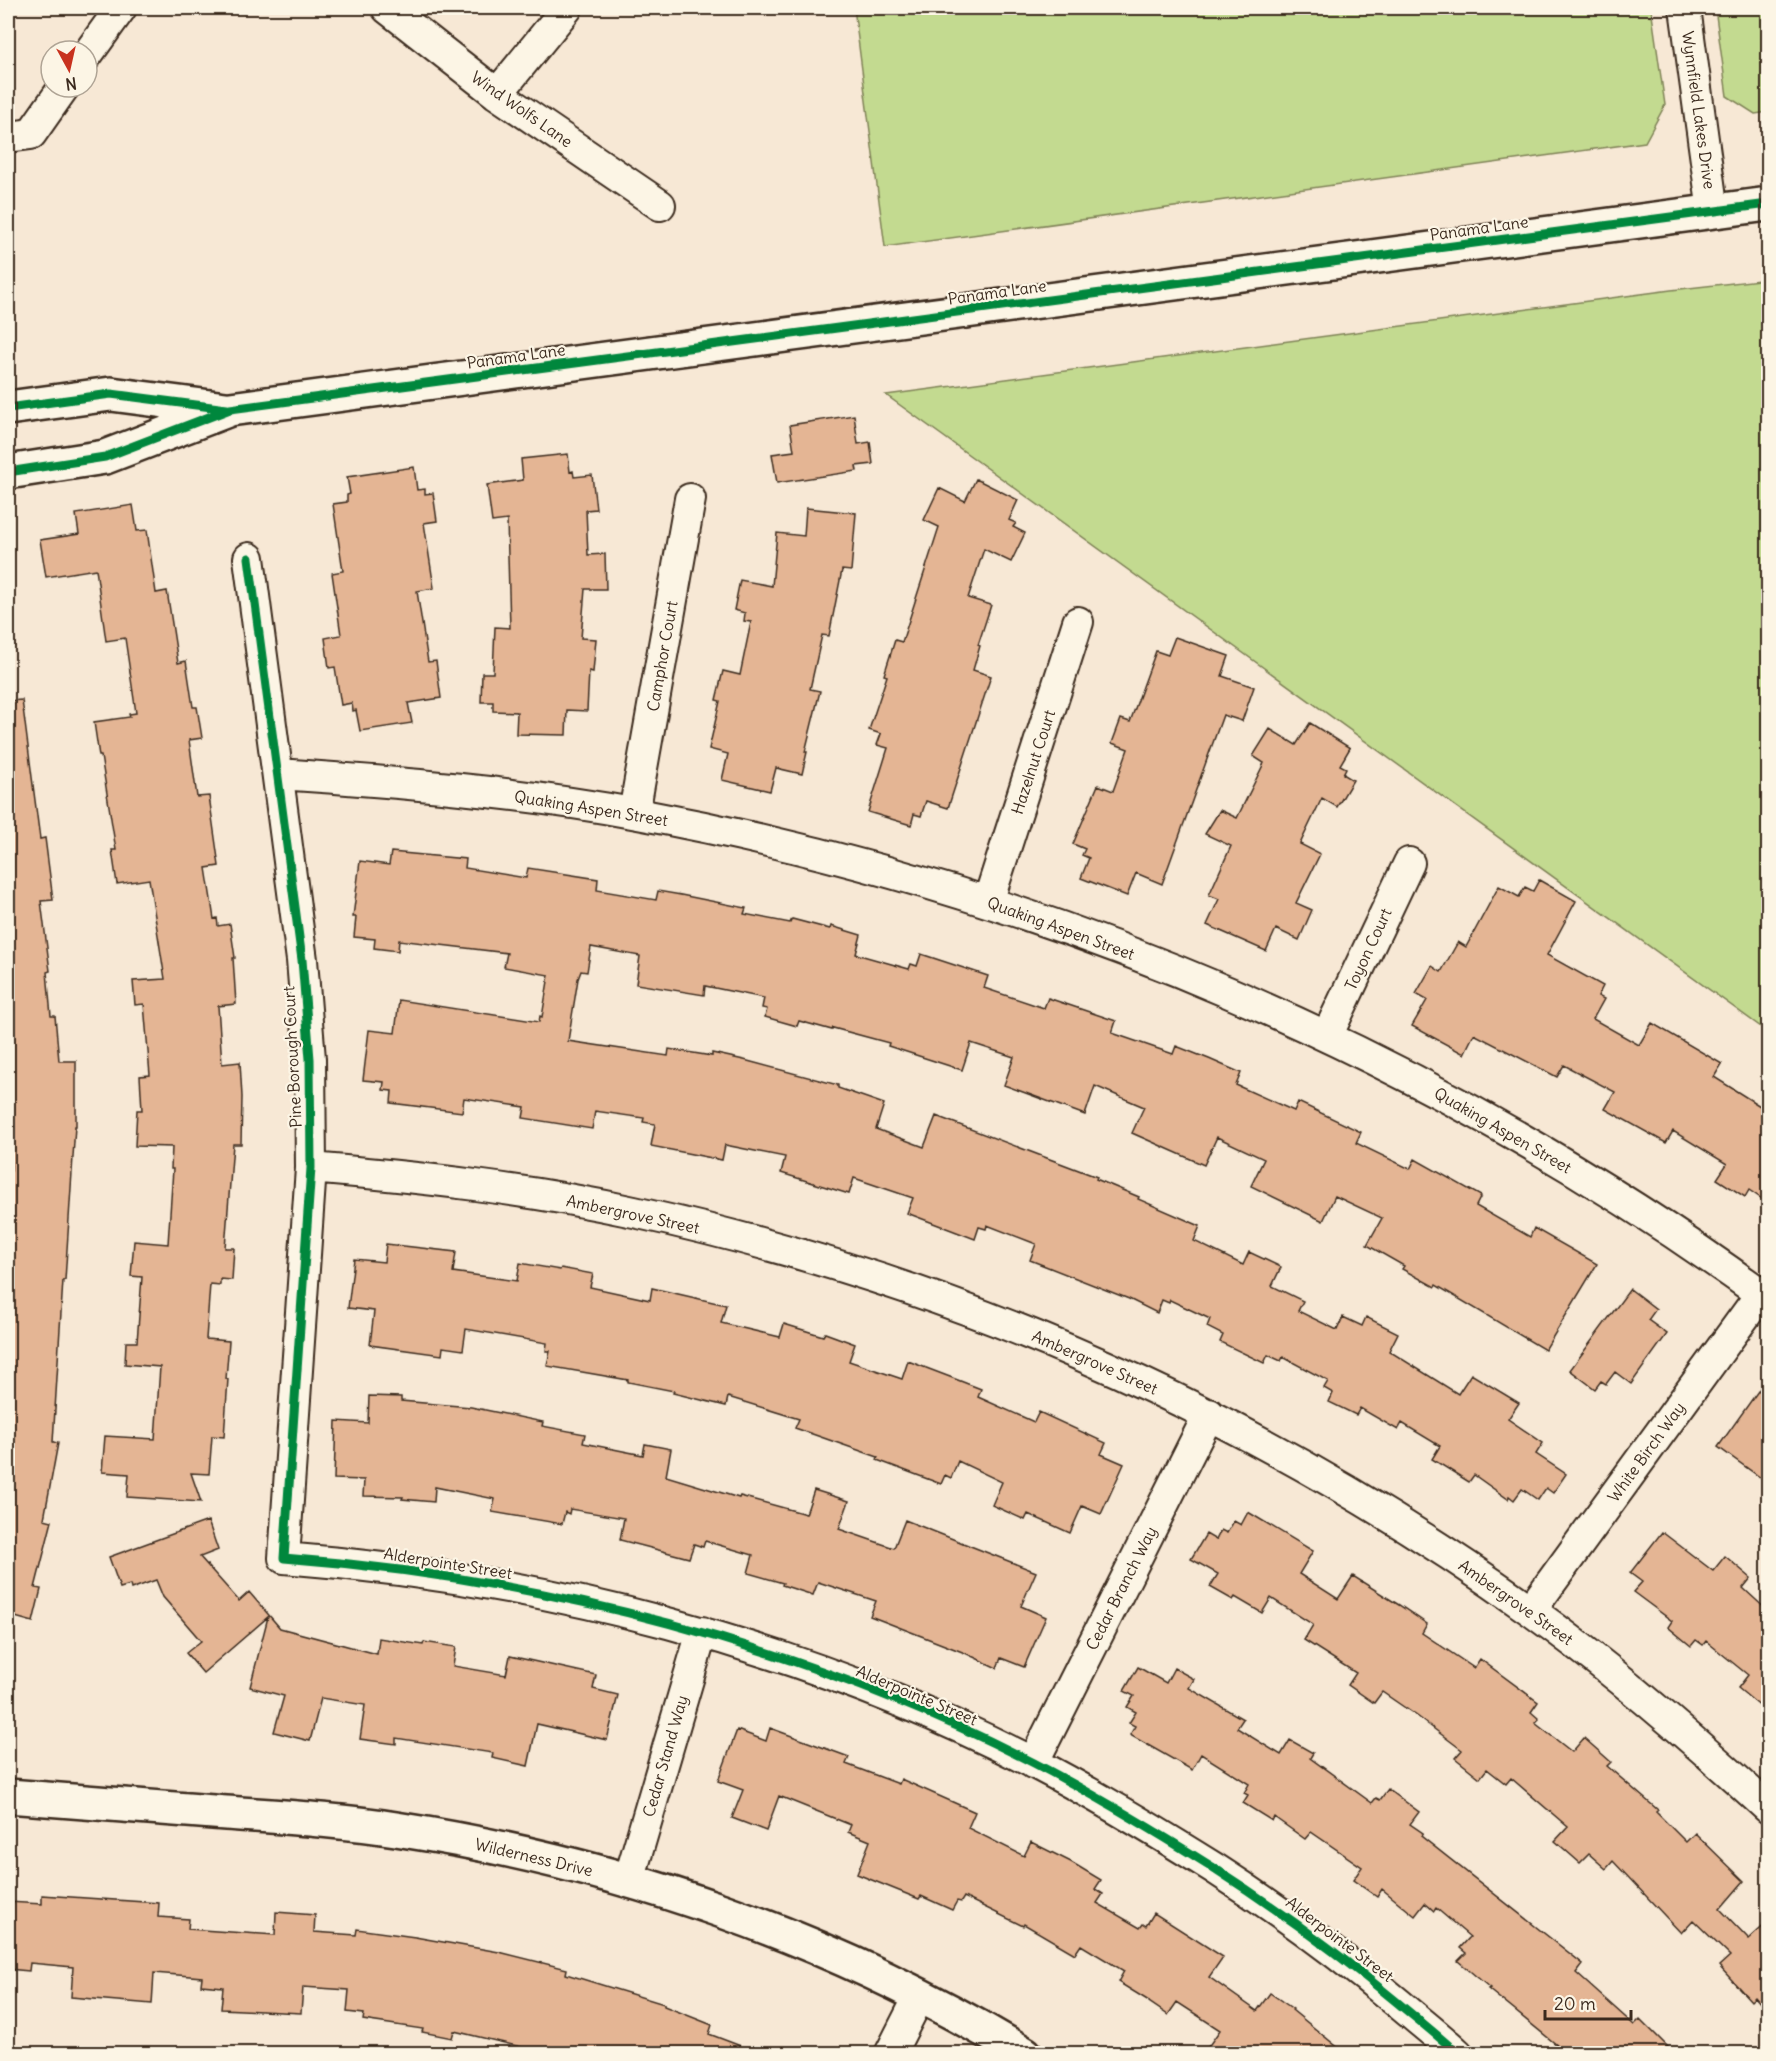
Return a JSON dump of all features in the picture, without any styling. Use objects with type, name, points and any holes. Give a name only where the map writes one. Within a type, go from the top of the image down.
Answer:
[{"type":"main road","name":"Panama Lane","points":[[8,472],[105,457],[230,409],[1768,204]]},
{"type":"main road","name":"Panama Lane","points":[[8,408],[111,394],[230,409]]},
{"type":"main road","name":"Wilderness Drive","points":[[8,1796],[306,1819],[394,1829],[511,1850],[629,1880],[748,1920],[820,1949],[920,1995],[1024,2054]]},
{"type":"street","points":[[99,39],[121,8]]},
{"type":"street","name":"Wind Wolfs Lane","points":[[387,8],[497,94],[660,205]]},
{"type":"street","points":[[497,94],[567,8]]},
{"type":"street","name":"Wynnfield Lakes Drive","points":[[1685,8],[1713,212]]},
{"type":"street","points":[[19,135],[53,99]]},
{"type":"street","name":"Camphor Court","points":[[634,813],[690,499]]},
{"type":"street","name":"Pine Borough Court","points":[[249,558],[302,960],[310,1059],[311,1167],[284,1558]]},
{"type":"street","name":"Hazelnut Court","points":[[988,902],[1078,622]]},
{"type":"street","name":"Quaking Aspen Street","points":[[278,774],[398,782],[480,791],[634,813],[711,828],[850,861],[1063,927],[1196,978],[1395,1069],[1521,1137],[1643,1212],[1765,1296]]},
{"type":"street","name":"Toyon Court","points":[[1327,1036],[1409,863]]},
{"type":"street","name":"Ambergrove Street","points":[[311,1167],[389,1174],[511,1190],[632,1212],[751,1240],[869,1274],[985,1315],[1098,1361],[1209,1414],[1334,1482],[1429,1540],[1531,1610],[1581,1648],[1676,1725],[1768,1808]]},
{"type":"street","name":"White Birch Way","points":[[1531,1610],[1765,1296]]},
{"type":"street","name":"Cedar Branch Way","points":[[1033,1763],[1209,1414]]},
{"type":"street","name":"Alderpointe Street","points":[[284,1558],[446,1576],[569,1598],[702,1632],[846,1680],[941,1719],[1033,1763],[1147,1825],[1262,1899],[1344,1959],[1458,2054]]},
{"type":"street","name":"Cedar Stand Way","points":[[629,1880],[702,1632]]},
{"type":"street","points":[[890,2054],[920,1995]]},
{"type":"green space","points":[[854,8],[1651,8],[1665,105],[1645,142],[885,247]]},
{"type":"green space","points":[[1715,8],[1768,8],[1768,112],[1755,114],[1727,96]]},
{"type":"green space","points":[[1768,279],[1768,1032],[886,395],[1671,290]]},
{"type":"building","points":[[854,415],[858,444],[870,442],[873,464],[856,466],[857,471],[777,483],[772,454],[794,451],[790,425]]},
{"type":"building","points":[[568,454],[570,472],[573,471],[574,477],[592,475],[596,509],[586,510],[588,555],[605,554],[606,589],[585,589],[581,638],[596,639],[593,672],[589,671],[587,711],[567,710],[566,735],[516,734],[517,712],[493,711],[493,702],[481,702],[482,673],[493,673],[495,627],[510,628],[507,520],[492,522],[487,485],[523,480],[521,459]]},
{"type":"building","points":[[414,467],[417,490],[425,489],[425,494],[433,493],[437,521],[424,523],[434,588],[417,591],[428,662],[436,661],[441,698],[408,703],[412,723],[360,731],[356,710],[353,711],[352,703],[341,705],[335,667],[329,668],[325,638],[341,635],[332,573],[343,571],[333,504],[347,502],[347,495],[350,494],[347,477]]},
{"type":"building","points":[[976,479],[1018,500],[1009,520],[1016,523],[1013,527],[1025,533],[1011,562],[984,549],[968,598],[991,605],[978,645],[980,646],[973,670],[991,676],[948,808],[926,801],[921,816],[914,814],[911,825],[868,812],[888,748],[877,745],[881,734],[869,730],[887,676],[884,675],[895,640],[902,642],[939,527],[924,520],[939,488],[965,501]]},
{"type":"building","points":[[133,505],[137,531],[147,530],[156,593],[167,591],[178,663],[186,661],[193,707],[197,707],[202,738],[189,740],[197,797],[209,796],[219,866],[206,868],[214,919],[217,918],[218,926],[230,924],[235,958],[233,958],[236,1004],[218,1006],[222,1064],[240,1062],[242,1097],[241,1144],[233,1144],[225,1248],[234,1248],[232,1280],[220,1279],[220,1285],[210,1284],[206,1339],[229,1341],[226,1379],[228,1379],[224,1437],[212,1436],[209,1474],[191,1473],[201,1502],[127,1497],[129,1474],[102,1472],[105,1436],[155,1439],[160,1367],[125,1364],[126,1342],[137,1342],[142,1277],[131,1276],[134,1241],[168,1244],[173,1169],[171,1169],[172,1147],[135,1146],[137,1110],[142,1110],[140,1076],[150,1075],[144,1004],[135,1005],[133,981],[165,979],[149,879],[117,884],[112,850],[116,850],[94,722],[130,717],[129,714],[136,713],[125,638],[106,641],[96,569],[46,577],[40,540],[79,534],[76,514]]},
{"type":"building","points":[[806,508],[856,513],[851,571],[842,570],[829,636],[822,635],[810,689],[820,691],[802,774],[776,768],[770,791],[722,780],[728,754],[709,749],[720,701],[716,700],[723,671],[740,675],[751,622],[744,621],[745,613],[734,610],[740,580],[772,586],[777,533],[804,536]]},
{"type":"building","points":[[1175,637],[1229,656],[1222,676],[1254,687],[1242,721],[1223,715],[1162,884],[1136,873],[1127,896],[1081,878],[1089,858],[1082,855],[1085,849],[1073,844],[1098,785],[1113,791],[1128,749],[1112,743],[1121,719],[1130,722],[1156,651],[1168,655]]},
{"type":"building","points":[[22,700],[40,839],[45,838],[53,900],[41,901],[50,971],[47,972],[51,1016],[55,1016],[59,1061],[76,1061],[76,1126],[53,1442],[58,1443],[44,1519],[52,1521],[35,1588],[41,1589],[33,1622],[8,1615],[8,1171],[11,1171],[12,1095],[8,1095],[8,701]]},
{"type":"building","points":[[1310,723],[1350,748],[1340,765],[1346,768],[1343,774],[1353,780],[1337,807],[1322,798],[1300,844],[1320,854],[1296,903],[1312,910],[1299,940],[1276,929],[1266,951],[1207,925],[1219,899],[1209,895],[1231,846],[1205,834],[1220,810],[1237,818],[1264,763],[1253,756],[1270,729],[1296,745]]},
{"type":"building","points":[[391,852],[466,859],[465,868],[526,878],[528,868],[598,879],[597,890],[656,900],[658,891],[746,908],[744,914],[790,923],[792,919],[830,929],[831,926],[861,935],[856,954],[909,969],[911,964],[917,966],[921,954],[988,976],[984,988],[1044,1008],[1048,998],[1116,1021],[1112,1033],[1173,1054],[1176,1046],[1209,1059],[1241,1073],[1236,1085],[1294,1111],[1298,1102],[1361,1132],[1356,1143],[1410,1169],[1415,1159],[1481,1196],[1476,1206],[1530,1237],[1534,1228],[1597,1264],[1545,1350],[1436,1285],[1435,1287],[1402,1269],[1404,1266],[1367,1245],[1382,1218],[1335,1196],[1323,1221],[1251,1186],[1264,1159],[1217,1137],[1204,1165],[1132,1133],[1144,1107],[1095,1086],[1085,1115],[1004,1085],[1014,1057],[971,1043],[962,1070],[888,1046],[889,1043],[833,1028],[832,1030],[799,1021],[797,1026],[765,1017],[767,1009],[762,1008],[764,998],[705,986],[704,995],[636,984],[640,956],[591,947],[587,972],[581,971],[578,979],[568,1041],[668,1056],[669,1049],[712,1056],[712,1053],[744,1060],[838,1085],[838,1088],[884,1104],[876,1129],[924,1147],[936,1116],[1097,1177],[1096,1179],[1139,1197],[1138,1199],[1200,1226],[1194,1241],[1243,1265],[1249,1252],[1281,1267],[1272,1286],[1303,1301],[1298,1311],[1337,1330],[1343,1317],[1362,1326],[1366,1317],[1398,1333],[1389,1351],[1458,1394],[1471,1374],[1519,1403],[1508,1419],[1543,1443],[1536,1454],[1566,1474],[1553,1493],[1546,1488],[1538,1500],[1522,1489],[1514,1500],[1509,1496],[1508,1499],[1474,1475],[1469,1482],[1432,1459],[1440,1446],[1402,1423],[1398,1430],[1360,1408],[1356,1415],[1329,1402],[1333,1393],[1324,1388],[1328,1381],[1283,1357],[1281,1361],[1268,1355],[1264,1363],[1220,1342],[1223,1335],[1207,1327],[1210,1319],[1170,1300],[1169,1303],[1162,1300],[1157,1313],[1129,1299],[1030,1260],[1036,1244],[987,1225],[986,1229],[979,1227],[975,1239],[907,1213],[913,1198],[854,1178],[849,1194],[781,1173],[785,1157],[725,1145],[722,1160],[651,1146],[655,1124],[643,1122],[644,1118],[595,1111],[592,1129],[523,1118],[525,1107],[464,1098],[462,1112],[391,1103],[392,1091],[383,1090],[384,1082],[363,1080],[369,1030],[395,1033],[399,1000],[539,1022],[540,1016],[542,1017],[549,975],[504,967],[507,953],[399,940],[398,951],[374,948],[375,939],[354,937],[356,917],[353,917],[360,861],[389,865]]},
{"type":"building","points":[[1539,880],[1576,901],[1547,955],[1603,986],[1598,996],[1604,999],[1593,1019],[1639,1045],[1652,1023],[1722,1064],[1714,1077],[1768,1111],[1768,1203],[1749,1190],[1745,1197],[1717,1179],[1727,1164],[1673,1131],[1666,1143],[1605,1109],[1615,1092],[1564,1065],[1557,1077],[1474,1034],[1464,1054],[1412,1026],[1427,1000],[1416,994],[1432,966],[1441,972],[1458,942],[1466,947],[1499,886],[1519,897],[1525,887],[1533,891]]},
{"type":"building","points":[[386,1244],[456,1252],[453,1272],[517,1281],[520,1263],[560,1270],[561,1268],[593,1274],[590,1287],[650,1300],[652,1288],[726,1305],[721,1323],[780,1337],[784,1324],[823,1336],[825,1333],[855,1344],[849,1361],[902,1379],[908,1361],[981,1389],[978,1397],[1034,1422],[1039,1412],[1106,1443],[1101,1454],[1124,1464],[1101,1514],[1082,1506],[1070,1533],[1028,1514],[1025,1520],[992,1505],[1002,1482],[958,1461],[951,1478],[945,1475],[941,1484],[877,1460],[878,1457],[795,1428],[799,1419],[728,1397],[726,1406],[673,1393],[674,1391],[628,1382],[628,1380],[547,1366],[550,1351],[546,1351],[547,1343],[466,1329],[463,1350],[443,1347],[442,1355],[370,1345],[374,1311],[348,1308],[354,1259],[384,1262]]},
{"type":"building","points":[[1630,1289],[1656,1309],[1648,1320],[1667,1334],[1631,1384],[1615,1372],[1606,1384],[1601,1381],[1595,1389],[1570,1370]]},
{"type":"building","points":[[1768,1377],[1768,1483],[1718,1447]]},
{"type":"building","points":[[369,1396],[401,1397],[401,1401],[471,1407],[543,1422],[542,1426],[585,1434],[583,1443],[643,1455],[645,1444],[671,1449],[666,1476],[739,1498],[740,1496],[806,1514],[814,1490],[849,1501],[839,1529],[894,1548],[905,1520],[1036,1572],[1021,1606],[1046,1617],[1024,1667],[1001,1658],[997,1668],[870,1616],[876,1601],[818,1582],[813,1595],[748,1573],[753,1555],[705,1541],[703,1547],[694,1544],[689,1558],[620,1540],[624,1518],[570,1509],[569,1514],[565,1512],[562,1524],[492,1512],[495,1499],[435,1487],[434,1502],[402,1499],[403,1497],[363,1496],[364,1480],[334,1479],[336,1421],[368,1423]]},
{"type":"building","points":[[1248,1512],[1313,1551],[1299,1574],[1338,1599],[1353,1576],[1399,1605],[1427,1624],[1422,1633],[1474,1668],[1480,1659],[1538,1702],[1531,1712],[1539,1719],[1535,1723],[1572,1752],[1584,1738],[1611,1762],[1607,1766],[1658,1810],[1656,1812],[1686,1842],[1695,1833],[1744,1881],[1720,1909],[1749,1939],[1768,1922],[1768,2012],[1755,1997],[1751,2001],[1719,1966],[1730,1956],[1693,1920],[1681,1933],[1613,1861],[1606,1869],[1589,1854],[1580,1863],[1555,1841],[1568,1827],[1511,1778],[1506,1784],[1487,1769],[1480,1778],[1455,1758],[1462,1750],[1417,1716],[1382,1692],[1374,1703],[1348,1685],[1356,1673],[1304,1640],[1313,1625],[1271,1598],[1262,1613],[1235,1597],[1233,1600],[1210,1587],[1218,1574],[1191,1559],[1206,1534],[1216,1540],[1221,1530],[1227,1533],[1234,1521],[1241,1525]]},
{"type":"building","points":[[208,1521],[218,1550],[200,1557],[239,1601],[249,1592],[280,1628],[377,1654],[379,1638],[423,1645],[424,1642],[456,1647],[453,1666],[506,1675],[510,1656],[596,1675],[593,1689],[618,1695],[607,1740],[537,1724],[528,1766],[492,1758],[493,1753],[396,1738],[396,1744],[360,1739],[365,1705],[321,1698],[310,1741],[274,1732],[284,1696],[250,1687],[268,1617],[203,1673],[186,1653],[201,1641],[163,1597],[156,1580],[131,1589],[130,1585],[120,1588],[109,1557]]},
{"type":"building","points":[[1662,1532],[1713,1571],[1725,1556],[1751,1578],[1743,1588],[1768,1611],[1768,1713],[1738,1688],[1748,1675],[1706,1641],[1703,1645],[1696,1640],[1691,1646],[1668,1627],[1672,1621],[1633,1592],[1642,1582],[1630,1573]]},
{"type":"building","points":[[1138,1667],[1166,1683],[1174,1668],[1194,1679],[1189,1688],[1243,1719],[1237,1728],[1281,1755],[1290,1740],[1313,1753],[1310,1758],[1372,1803],[1376,1798],[1380,1800],[1388,1789],[1419,1812],[1410,1824],[1423,1833],[1421,1836],[1583,1964],[1576,1973],[1634,2025],[1640,2019],[1675,2054],[1568,2054],[1488,1989],[1490,1988],[1458,1961],[1466,1953],[1460,1948],[1470,1937],[1436,1908],[1434,1911],[1425,1903],[1415,1916],[1382,1889],[1377,1897],[1353,1880],[1362,1867],[1311,1832],[1305,1839],[1274,1817],[1272,1821],[1243,1803],[1248,1795],[1244,1793],[1249,1784],[1201,1754],[1192,1770],[1130,1735],[1135,1726],[1129,1723],[1136,1712],[1127,1707],[1134,1696],[1124,1691]]},
{"type":"building","points":[[770,1728],[849,1757],[846,1764],[899,1784],[901,1779],[975,1812],[968,1828],[1024,1856],[1031,1842],[1071,1862],[1101,1880],[1095,1889],[1103,1894],[1097,1903],[1140,1928],[1143,1924],[1146,1926],[1154,1913],[1223,1957],[1209,1977],[1257,2011],[1270,1993],[1293,2009],[1346,2054],[1203,2054],[1220,2030],[1177,2002],[1168,2015],[1118,1982],[1124,1971],[1081,1945],[1075,1954],[1024,1924],[1023,1926],[964,1897],[961,1902],[957,1901],[952,1910],[921,1896],[919,1899],[857,1874],[870,1841],[848,1832],[851,1825],[779,1796],[766,1831],[732,1818],[743,1790],[718,1781],[737,1730],[766,1741]]},
{"type":"building","points":[[42,1895],[159,1903],[158,1917],[189,1919],[188,1929],[275,1935],[276,1912],[315,1915],[314,1932],[356,1935],[357,1929],[499,1952],[567,1969],[566,1974],[664,2004],[664,2006],[712,2025],[709,2034],[754,2051],[754,2054],[533,2054],[534,2050],[454,2031],[452,2038],[422,2032],[423,2029],[363,2020],[364,2014],[347,2012],[349,1990],[303,1987],[301,2013],[221,2009],[223,1987],[201,1985],[202,1977],[154,1973],[152,2004],[71,1997],[73,1967],[30,1963],[29,1971],[8,1969],[8,1902],[42,1904]]},
{"type":"cycle path","points":[[8,472],[105,457],[230,409],[1768,204]]},
{"type":"cycle path","points":[[8,408],[111,394],[227,409]]},
{"type":"cycle path","points":[[249,558],[302,960],[310,1059],[311,1168],[284,1558],[381,1568],[478,1582],[574,1600],[669,1623],[763,1651],[855,1684],[946,1721],[1080,1788],[1214,1868],[1331,1950],[1458,2054]]}]
